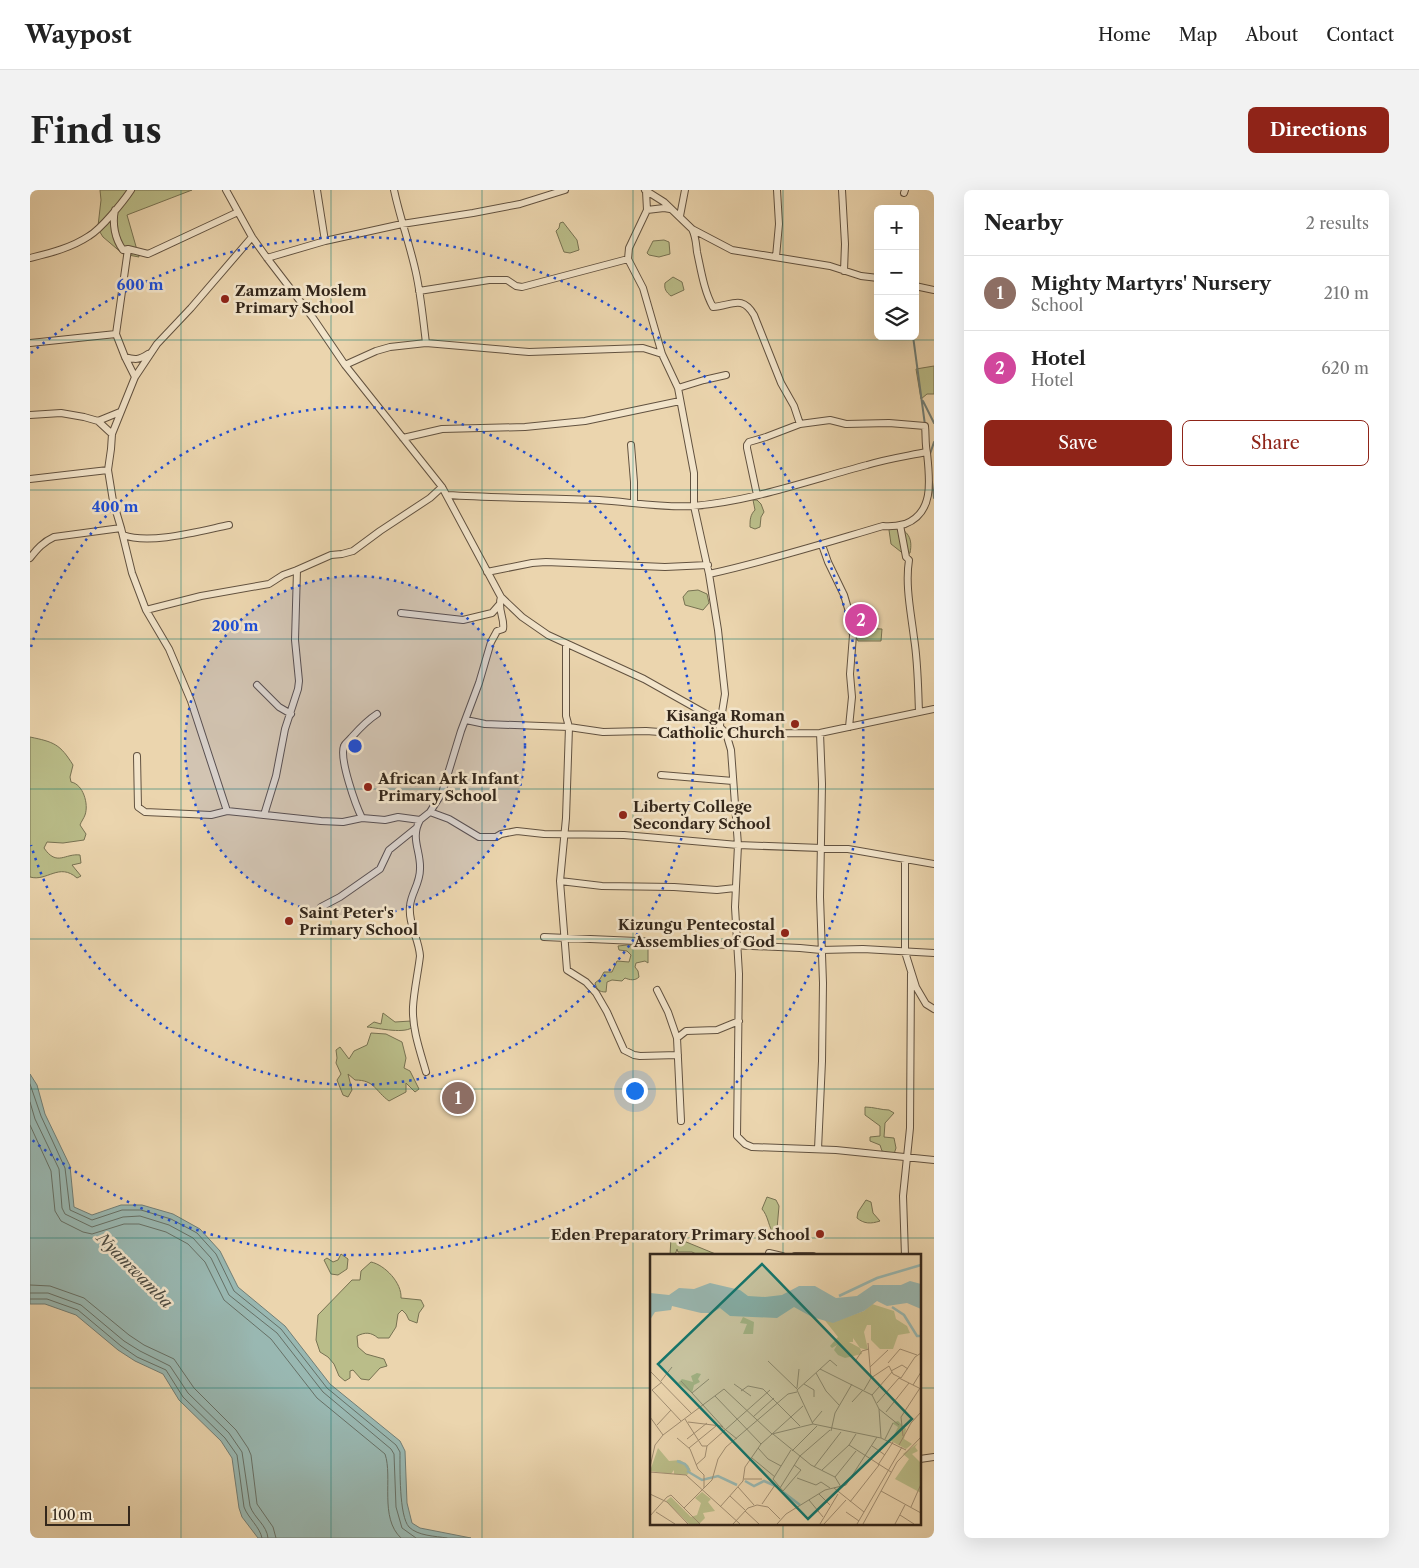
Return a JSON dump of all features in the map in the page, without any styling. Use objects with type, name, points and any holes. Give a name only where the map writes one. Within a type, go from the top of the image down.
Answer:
[{"type":"street","points":[[30,258],[73,245],[90,236],[131,190]]},
{"type":"street","points":[[226,190],[252,237],[267,258],[313,318],[345,365],[442,487],[501,596],[535,627],[566,644],[644,678],[708,715],[726,733],[731,750],[738,845],[735,888],[739,1021],[738,1136],[745,1144],[752,1147],[836,1150],[934,1160]]},
{"type":"street","points":[[317,190],[325,241]]},
{"type":"street","points":[[394,190],[419,291],[426,343]]},
{"type":"street","points":[[267,258],[325,241],[402,224],[520,204],[565,190]]},
{"type":"street","points":[[645,190],[647,210],[629,248],[628,259],[643,288],[662,354],[678,388],[694,473],[694,506],[708,565],[718,630],[725,694],[720,725]]},
{"type":"street","points":[[645,190],[657,196],[692,229],[699,261],[713,307],[740,302],[748,306],[754,315],[781,384],[794,406],[800,424]]},
{"type":"street","points":[[680,216],[685,190]]},
{"type":"street","points":[[776,257],[779,224],[777,190]]},
{"type":"street","points":[[842,190],[846,244],[844,271]]},
{"type":"street","points":[[647,210],[664,208],[672,210]]},
{"type":"street","points":[[115,210],[113,223],[118,243],[123,250],[128,249],[148,254],[238,212]]},
{"type":"street","points":[[692,229],[732,250],[830,266],[874,277]]},
{"type":"street","points":[[227,811],[191,701],[169,649],[146,610],[132,573],[113,501],[108,470],[112,449],[112,434],[135,376],[156,344],[191,308],[252,237]]},
{"type":"street","points":[[128,249],[116,334],[124,357],[135,376]]},
{"type":"street","points":[[419,291],[489,280],[507,280],[516,286],[522,287],[628,259]]},
{"type":"street","points":[[919,287],[934,290]]},
{"type":"street","points":[[30,343],[116,334]]},
{"type":"street","points":[[345,365],[383,349],[426,343],[528,352],[643,348],[662,354]]},
{"type":"street","points":[[124,357],[134,360],[141,359],[151,352]]},
{"type":"street","points":[[678,388],[726,375]]},
{"type":"street","points":[[403,438],[450,428],[525,427],[585,420],[680,401]]},
{"type":"street","points":[[98,421],[120,412]]},
{"type":"street","points":[[30,415],[61,414],[84,417],[98,421],[112,434]]},
{"type":"street","points":[[709,574],[758,563],[789,552],[822,545],[883,526],[900,525],[916,520],[930,505],[933,488],[926,452],[925,426],[889,423],[846,424],[830,420],[800,424],[747,443],[757,495]]},
{"type":"street","points":[[631,444],[634,502]]},
{"type":"street","points":[[447,495],[694,506],[757,495],[869,464],[926,452]]},
{"type":"street","points":[[30,479],[108,470]]},
{"type":"street","points":[[146,610],[201,596],[269,584],[284,574],[298,570],[331,555],[353,551],[430,498],[442,487]]},
{"type":"street","points":[[30,558],[33,547],[54,538],[122,531],[133,538],[162,537],[229,525]]},
{"type":"street","points":[[900,525],[906,557],[909,560],[907,571],[917,665],[919,712]]},
{"type":"street","points":[[822,545],[846,602],[853,635],[850,674],[852,697],[849,727]]},
{"type":"street","points":[[487,572],[546,562],[665,567],[708,565]]},
{"type":"street","points":[[264,816],[276,776],[285,729],[291,714],[299,681],[295,640],[298,570]]},
{"type":"street","points":[[401,613],[463,620],[492,613],[499,604],[501,596]]},
{"type":"street","points":[[322,907],[380,869],[389,850],[415,829],[420,820],[430,812],[442,793],[491,642],[497,631],[503,629],[504,625],[499,604]]},
{"type":"street","points":[[566,644],[566,716],[570,727],[560,881],[562,926],[565,938],[567,970],[586,982],[596,993],[624,1050],[640,1056],[678,1055]]},
{"type":"street","points":[[257,685],[279,707],[291,714]]},
{"type":"street","points":[[466,720],[485,724],[570,727],[603,732],[820,734],[934,709]]},
{"type":"street","points":[[362,818],[350,787],[343,756],[344,745],[359,727],[377,714]]},
{"type":"street","points":[[818,1149],[823,983],[821,950],[822,784],[820,734]]},
{"type":"street","points":[[137,756],[138,807],[145,812],[211,814],[227,811],[343,822],[362,818],[386,820],[398,817],[420,820]]},
{"type":"street","points":[[661,775],[733,782]]},
{"type":"street","points":[[430,812],[448,819],[479,837],[496,837],[517,830],[538,833],[656,837],[738,845],[848,849],[934,864]]},
{"type":"street","points":[[415,829],[420,867],[419,883],[410,907],[412,927],[420,949],[420,956],[413,1006],[416,1037],[426,1072]]},
{"type":"street","points":[[905,859],[905,952],[916,988],[926,1004],[934,1009]]},
{"type":"street","points":[[560,881],[602,886],[674,887],[717,890],[735,888]]},
{"type":"street","points":[[544,937],[821,950],[863,949],[934,953]]},
{"type":"street","points":[[905,1254],[903,1196],[910,1128],[911,974]]},
{"type":"street","points":[[657,990],[668,1012],[677,1038],[681,1121]]},
{"type":"street","points":[[677,1038],[686,1031],[717,1030],[739,1021]]},
{"type":"street","points":[[769,1253],[773,1254]]},
{"type":"green space","points":[[100,190],[130,190],[98,226],[101,200]]},
{"type":"green space","points":[[133,190],[192,190],[127,215],[139,257],[123,254],[103,237],[98,229]]},
{"type":"green space","points":[[563,222],[577,240],[579,250],[570,253],[564,252],[556,231],[560,223]]},
{"type":"green space","points":[[664,240],[669,242],[670,254],[659,257],[647,253],[653,241]]},
{"type":"green space","points":[[673,277],[682,282],[684,290],[671,296],[666,290],[665,283]]},
{"type":"green space","points":[[934,366],[934,394],[927,394],[921,399],[916,369]]},
{"type":"green space","points":[[753,500],[757,500],[761,504],[764,512],[761,517],[760,527],[755,529],[750,527],[752,514],[755,510]]},
{"type":"green space","points":[[894,525],[903,530],[910,539],[910,553],[905,555],[891,544],[889,530]]},
{"type":"green space","points":[[698,590],[707,594],[709,603],[703,610],[685,605],[683,597],[688,591]]},
{"type":"green space","points":[[852,628],[882,629],[881,641],[858,641]]},
{"type":"green space","points":[[30,737],[56,745],[64,752],[73,765],[70,777],[71,782],[79,786],[84,795],[86,811],[80,825],[86,834],[84,840],[63,843],[47,842],[44,848],[49,854],[57,858],[80,855],[81,863],[72,865],[81,876],[77,878],[64,872],[36,878],[30,877]]},
{"type":"green space","points":[[618,946],[648,946],[648,963],[645,961],[636,963],[635,967],[639,977],[632,980],[625,978],[622,981],[612,980],[607,982],[606,992],[600,991],[595,983],[604,972],[612,972],[617,961],[629,962],[631,955],[627,951],[619,950]]},
{"type":"green space","points":[[383,1013],[395,1022],[411,1021],[414,1026],[410,1029],[399,1031],[367,1027],[374,1022],[381,1024]]},
{"type":"green space","points":[[371,1033],[386,1034],[402,1042],[406,1058],[404,1068],[410,1071],[419,1089],[415,1092],[406,1083],[406,1092],[389,1101],[371,1084],[362,1080],[355,1080],[348,1074],[352,1090],[348,1097],[343,1095],[337,1080],[341,1074],[336,1063],[336,1050],[340,1047],[349,1059],[354,1051],[367,1045]]},
{"type":"green space","points":[[865,1107],[889,1110],[894,1113],[885,1123],[884,1137],[894,1138],[896,1148],[894,1154],[882,1151],[880,1145],[870,1141],[870,1137],[880,1136],[880,1126],[865,1115]]},
{"type":"green space","points":[[767,1197],[776,1200],[779,1206],[777,1229],[772,1231],[766,1214],[762,1209]]},
{"type":"green space","points":[[866,1200],[871,1202],[873,1213],[880,1221],[868,1223],[857,1218],[858,1212]]},
{"type":"green space","points":[[674,1237],[716,1254],[678,1252],[677,1249],[675,1254],[670,1254],[671,1238]]},
{"type":"green space","points":[[341,1254],[348,1259],[347,1269],[338,1275],[331,1274],[324,1260],[327,1258],[333,1262],[338,1260]]},
{"type":"green space","points":[[371,1262],[382,1267],[392,1275],[399,1286],[401,1298],[421,1300],[424,1306],[419,1313],[417,1323],[409,1320],[402,1310],[398,1314],[396,1327],[389,1338],[378,1338],[368,1333],[357,1336],[358,1347],[366,1354],[384,1359],[387,1366],[380,1368],[369,1380],[361,1379],[353,1370],[350,1371],[350,1378],[345,1381],[339,1376],[334,1364],[328,1357],[320,1352],[316,1340],[318,1315],[352,1280],[360,1280],[361,1271]]},
{"type":"water","name":"Nyamwamba","points":[[30,1074],[37,1085],[45,1114],[70,1166],[74,1207],[92,1215],[121,1205],[142,1205],[173,1214],[200,1229],[220,1251],[238,1287],[285,1326],[330,1384],[400,1441],[405,1451],[407,1503],[412,1523],[420,1528],[471,1538],[258,1538],[242,1517],[239,1508],[232,1458],[221,1441],[179,1400],[163,1374],[135,1361],[118,1350],[76,1315],[45,1304],[30,1304]]},
{"type":"waterway","points":[[914,340],[925,425]]},
{"type":"waterway","points":[[923,401],[934,423]]},
{"type":"waterway","points":[[930,454],[934,442]]},
{"type":"waterway","points":[[932,482],[934,498]]},
{"type":"place","name":"Zamzam Moslem Primary School","points":[[225,299]]},
{"type":"place","name":"Hotel","points":[[861,620]]},
{"type":"place","name":"Kisanga Roman Catholic Church","points":[[795,724]]},
{"type":"place","name":"African Ark Infant Primary School","points":[[368,787]]},
{"type":"place","name":"Liberty College Secondary School","points":[[623,815]]},
{"type":"place","name":"Saint Peter's Primary School","points":[[289,921]]},
{"type":"place","name":"Kizungu Pentecostal Assemblies of God","points":[[785,933]]},
{"type":"place","name":"Mighty Martyrs' Nursery","points":[[458,1098]]},
{"type":"place","name":"Eden Preparatory Primary School","points":[[820,1234]]}]
